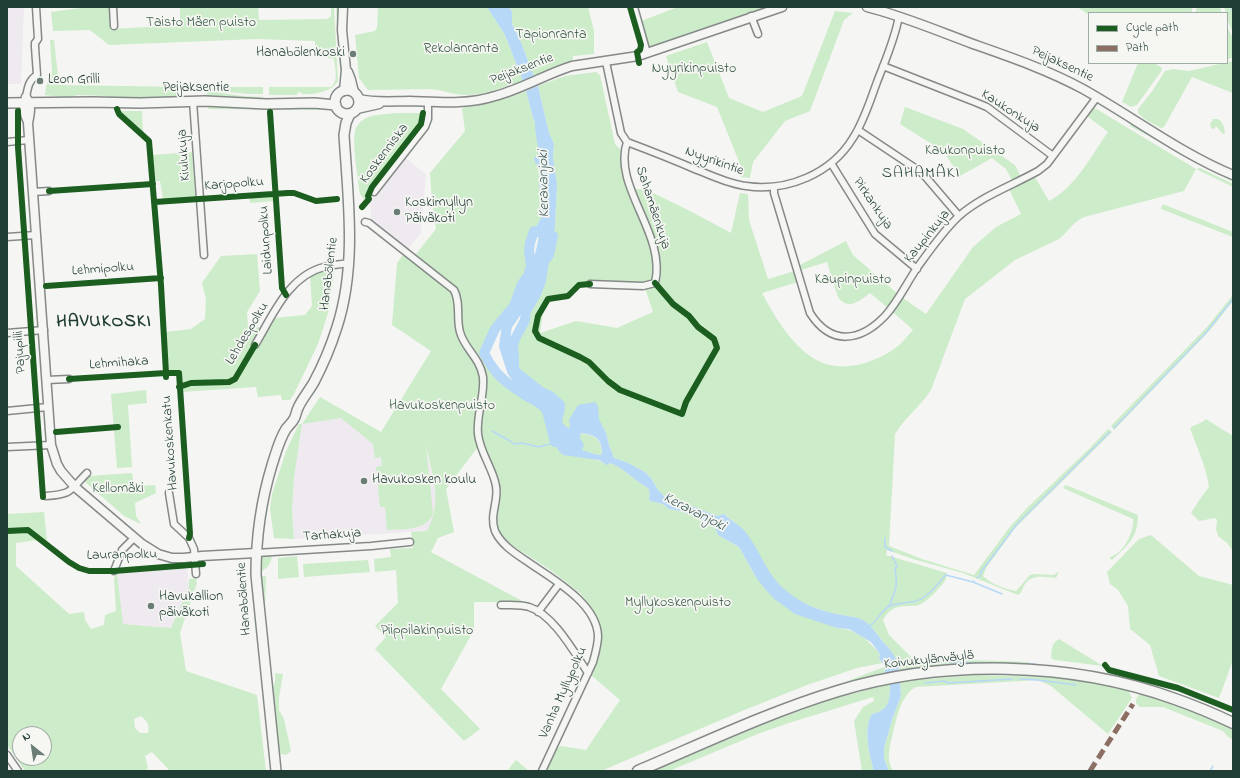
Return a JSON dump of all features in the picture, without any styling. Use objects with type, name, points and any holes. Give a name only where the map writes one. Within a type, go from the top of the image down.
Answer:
[{"type":"main road","name":"Peijaksentie","points":[[7,103],[62,99],[78,102],[140,103],[193,101],[266,104],[314,103],[349,94]]},
{"type":"main road","points":[[349,94],[359,104],[346,110],[336,101],[349,94]]},
{"type":"main road","name":"Peijaksentie","points":[[7,98],[27,101]]},
{"type":"main road","name":"Peijaksentie","points":[[314,103],[346,110]]},
{"type":"main road","name":"Hanabölentie","points":[[276,771],[260,620],[256,576],[256,553],[264,494],[277,449],[286,429],[294,420],[298,408],[313,383],[331,346],[338,325],[345,293],[349,235],[344,134],[342,128],[346,110]]},
{"type":"main road","name":"Koivukylänväylä","points":[[638,771],[795,706],[838,691],[882,680],[960,670],[1016,669],[1085,676],[1134,686],[1175,698],[1233,723]]},
{"type":"street","points":[[36,7],[38,39],[35,43],[35,47],[37,75],[28,84],[25,116],[28,123],[51,444],[57,464],[75,487],[134,538],[158,554],[172,558],[184,558],[195,556],[256,553]]},
{"type":"street","points":[[113,7],[114,26]]},
{"type":"street","points":[[343,7],[342,30],[346,70],[350,75],[349,94]]},
{"type":"street","points":[[634,7],[647,53]]},
{"type":"street","name":"Peijaksentie","points":[[349,94],[384,102],[459,103],[484,99],[510,92],[572,66],[606,62],[647,53],[751,16],[782,7]]},
{"type":"street","name":"Peijaksentie","points":[[867,7],[899,16],[1071,82],[1167,140],[1233,175]]},
{"type":"street","points":[[751,16],[758,34]]},
{"type":"street","name":"Nyyrikintie","points":[[627,142],[722,180],[746,186],[774,187],[809,177],[831,163],[853,139],[858,130],[883,66],[897,28],[899,16]]},
{"type":"street","points":[[606,62],[621,133],[627,142]]},
{"type":"street","name":"Kaukonkuja","points":[[883,66],[987,107],[1053,156]]},
{"type":"street","points":[[1053,156],[1097,97]]},
{"type":"street","name":"Kiulukuja","points":[[193,101],[204,255]]},
{"type":"street","name":"Peijaksentie","points":[[346,110],[375,106],[384,102]]},
{"type":"street","name":"Koskenniska","points":[[374,192],[425,127],[428,119],[428,102]]},
{"type":"street","points":[[858,130],[916,168],[924,175],[959,216]]},
{"type":"street","points":[[7,142],[29,140]]},
{"type":"street","name":"Sahamäenkuja","points":[[590,284],[643,286],[655,283],[657,268],[654,249],[629,183],[623,159],[627,142]]},
{"type":"street","name":"Kaupinkuja","points":[[774,187],[774,193],[810,313],[817,324],[825,331],[833,335],[843,337],[857,334],[875,325],[894,305],[942,234],[959,216],[976,203],[1038,171],[1047,164],[1053,156]]},
{"type":"street","name":"Pirkankuja","points":[[831,163],[875,234],[917,269]]},
{"type":"street","points":[[33,192],[49,191]]},
{"type":"street","name":"Vanha Myllypolku","points":[[364,222],[369,223],[451,287],[456,294],[460,333],[479,364],[483,378],[478,434],[483,452],[496,485],[493,518],[495,530],[504,544],[512,552],[559,584],[582,603],[589,611],[597,627],[597,648],[593,662],[542,771]]},
{"type":"street","points":[[7,237],[36,235]]},
{"type":"street","name":"Lehdespolku","points":[[255,345],[282,301],[297,282],[308,274],[323,267],[348,264]]},
{"type":"street","points":[[7,333],[44,330]]},
{"type":"street","points":[[47,380],[69,379]]},
{"type":"street","points":[[7,411],[48,407]]},
{"type":"street","points":[[7,447],[51,444]]},
{"type":"street","points":[[46,496],[67,493],[75,487],[87,473]]},
{"type":"street","points":[[169,493],[174,524],[191,542],[194,549],[196,574]]},
{"type":"street","name":"Lauranpolku","points":[[114,571],[122,550],[134,538]]},
{"type":"street","name":"Tarhakuja","points":[[256,553],[371,546],[410,542]]},
{"type":"street","points":[[538,612],[559,584]]},
{"type":"street","points":[[501,604],[529,607],[551,622],[588,672]]},
{"type":"street","points":[[7,755],[18,771]]},
{"type":"shaded area","points":[[7,7],[24,7],[21,84],[7,84]]},
{"type":"shaded area","name":"Koskimyllyn Päiväkoti","points":[[404,157],[426,174],[421,233],[407,250],[372,223],[370,200]]},
{"type":"shaded area","name":"Havukosken koulu","points":[[341,418],[373,444],[424,442],[435,485],[436,502],[434,519],[427,531],[294,539],[292,511],[294,478],[302,424]]},
{"type":"shaded area","name":"Havukallion päiväkoti","points":[[187,568],[189,587],[171,628],[123,624],[117,573]]},
{"type":"green space","name":"Taisto Mäen puisto","points":[[81,7],[111,7],[112,29],[180,25],[180,8],[185,7],[258,7],[259,20],[327,19],[331,16],[331,7],[334,7],[338,81],[331,88],[322,92],[302,94],[301,92],[297,93],[297,95],[269,95],[269,87],[331,87],[336,78],[334,59],[315,56],[315,41],[257,39],[109,45],[90,30],[53,31],[51,12]]},
{"type":"green space","points":[[336,7],[339,7],[343,80],[341,78],[338,50]]},
{"type":"green space","name":"Rekolanranta","points":[[378,7],[487,7],[505,35],[523,81],[493,91],[470,95],[462,95],[431,89],[368,90],[359,78],[355,35],[375,31],[377,28]]},
{"type":"green space","name":"Tapionranta","points":[[509,7],[588,7],[594,31],[594,54],[573,56],[573,60],[534,77],[512,23],[512,12]]},
{"type":"green space","points":[[678,7],[773,7],[751,13],[649,48],[641,21]]},
{"type":"green space","points":[[1077,7],[1193,7],[1191,12],[1088,12],[1088,14]]},
{"type":"green space","points":[[1197,7],[1220,7],[1222,12],[1195,12]]},
{"type":"green space","points":[[1224,7],[1233,7],[1233,32],[1228,20],[1228,12],[1226,12]]},
{"type":"green space","name":"Nyyrikinpuisto","points":[[835,11],[853,13],[844,20],[810,111],[785,121],[753,162],[750,178],[741,177],[742,169],[717,107],[678,92],[666,56],[707,42],[729,98],[763,112],[802,96]]},
{"type":"green space","points":[[1228,29],[1233,37],[1233,58],[1228,59]]},
{"type":"green space","points":[[50,40],[54,40],[59,85],[184,87],[183,89],[176,89],[178,96],[157,98],[115,100],[107,96],[77,95],[67,98],[45,95],[46,87],[52,71]]},
{"type":"green space","points":[[1233,61],[1233,93],[1192,77],[1164,127],[1161,128],[1146,120],[1138,113],[1138,109],[1153,90],[1165,71],[1173,69],[1189,71],[1220,64],[1228,64],[1228,62]]},
{"type":"green space","points":[[1138,64],[1156,64],[1161,67],[1162,70],[1137,105],[1131,107],[1122,102]]},
{"type":"green space","points":[[596,72],[600,75],[615,144],[620,149],[620,161],[629,190],[645,189],[731,233],[740,193],[748,194],[749,220],[768,279],[795,271],[798,282],[762,293],[784,329],[797,345],[813,358],[834,366],[857,365],[868,362],[879,358],[902,342],[913,330],[893,312],[903,298],[926,314],[973,247],[996,227],[1021,214],[1009,189],[1035,177],[1049,201],[1075,180],[1108,132],[1087,116],[1093,107],[1196,169],[1184,191],[1084,217],[1059,239],[1015,260],[965,299],[931,390],[923,401],[903,422],[895,434],[889,546],[922,559],[974,575],[1009,528],[1028,507],[1108,429],[1112,432],[1015,528],[986,568],[983,576],[998,586],[1016,591],[1030,575],[1054,575],[1059,571],[1056,578],[1035,577],[1025,584],[1018,595],[963,573],[887,550],[886,555],[947,573],[944,582],[934,594],[922,604],[895,608],[887,614],[883,620],[889,635],[912,658],[913,662],[944,659],[1029,662],[1027,665],[968,665],[899,672],[898,665],[893,654],[872,627],[865,621],[858,618],[831,613],[814,607],[802,602],[783,589],[768,572],[736,524],[724,514],[717,516],[687,504],[667,499],[658,490],[651,478],[645,472],[626,462],[614,458],[606,433],[598,419],[598,406],[570,426],[565,436],[565,432],[557,422],[560,405],[550,396],[541,392],[514,369],[513,345],[525,320],[526,311],[536,294],[541,281],[544,261],[549,255],[555,227],[557,184],[553,157],[554,144],[549,133],[538,86],[565,76]],"holes":[[[583,285],[645,288],[653,312],[617,328],[576,321],[540,333],[543,313],[550,302],[569,297]]]},
{"type":"green space","points":[[198,81],[199,87],[263,87],[263,94],[199,89],[197,87]]},
{"type":"green space","name":"Myllykoskenpuisto","points":[[526,91],[535,123],[540,154],[538,165],[540,196],[543,209],[541,218],[531,236],[529,251],[531,266],[528,276],[522,284],[514,306],[495,329],[484,353],[489,363],[500,378],[545,407],[558,450],[590,458],[606,464],[610,463],[622,469],[648,488],[650,501],[663,504],[669,509],[681,511],[715,528],[718,535],[739,547],[757,579],[837,628],[851,631],[862,636],[880,654],[879,658],[882,663],[857,668],[807,685],[601,771],[546,771],[556,749],[561,746],[586,750],[620,700],[591,675],[601,648],[599,622],[592,608],[580,593],[549,569],[513,546],[511,548],[503,540],[495,524],[498,499],[482,449],[477,448],[446,489],[454,532],[438,538],[431,552],[524,602],[474,602],[474,630],[441,689],[480,729],[464,741],[375,649],[386,637],[375,626],[398,603],[396,570],[375,572],[374,559],[391,557],[390,549],[413,548],[411,532],[427,531],[435,510],[436,499],[434,479],[426,446],[433,513],[426,523],[420,526],[407,529],[387,530],[385,507],[380,507],[376,467],[382,466],[381,457],[375,458],[373,444],[341,418],[302,424],[320,397],[381,432],[431,351],[392,325],[397,263],[403,255],[446,282],[416,254],[436,229],[430,173],[465,131],[462,108],[512,97]]},
{"type":"green space","points":[[207,92],[263,97],[263,101],[207,97]]},
{"type":"green space","points":[[207,106],[325,107],[323,110],[208,109]]},
{"type":"green space","name":"Kaukonpuisto","points":[[905,107],[963,129],[1015,165],[1022,179],[1013,182],[1006,169],[992,158],[960,176],[943,151],[900,124]]},
{"type":"green space","points":[[121,111],[142,111],[143,132],[122,114]]},
{"type":"green space","points":[[424,113],[422,124],[364,199],[360,194],[354,144],[357,126],[361,121],[368,117],[381,114]]},
{"type":"green space","points":[[1213,119],[1218,119],[1221,121],[1224,126],[1225,133],[1223,134],[1216,126],[1214,129],[1211,128],[1210,124]]},
{"type":"green space","points":[[1131,124],[1233,179],[1233,182],[1130,126]]},
{"type":"green space","points":[[192,152],[195,197],[163,199],[160,181],[155,181],[153,155]]},
{"type":"green space","points":[[1200,168],[1233,184],[1233,187],[1196,169]]},
{"type":"green space","points":[[273,195],[273,201],[250,203],[249,197]]},
{"type":"green space","points":[[1162,205],[1233,232],[1233,237],[1161,209]]},
{"type":"green space","name":"Kaupinpuisto","points":[[846,241],[853,255],[898,294],[888,308],[870,293],[854,303],[850,304],[842,301],[838,297],[827,262],[801,270],[800,265]]},
{"type":"green space","points":[[257,254],[260,291],[247,312],[248,328],[263,327],[274,318],[305,315],[312,306],[310,274],[335,267],[329,310],[318,344],[294,394],[290,400],[282,400],[281,395],[258,397],[256,387],[181,392],[180,376],[175,370],[169,370],[165,332],[191,329],[205,319],[206,299],[202,283],[221,256]]},
{"type":"green space","points":[[1233,295],[1233,301],[1210,330],[1114,430],[1111,426],[1207,327]]},
{"type":"green space","points":[[146,390],[147,403],[128,405],[132,467],[117,468],[111,394]]},
{"type":"green space","points":[[1206,419],[1233,436],[1233,551],[1227,543],[1218,536],[1216,529],[1217,520],[1215,518],[1199,521],[1191,513],[1209,487],[1204,464],[1190,428]]},
{"type":"green space","points":[[299,424],[302,424],[294,478],[292,511],[294,539],[274,538],[270,509],[272,494],[286,451]]},
{"type":"green space","points":[[581,433],[590,435],[599,441],[602,454],[598,455],[582,450],[580,438]]},
{"type":"green space","name":"Kellomäki","points":[[132,473],[134,486],[155,485],[156,493],[135,503],[136,516],[141,524],[124,516],[84,481],[90,476]]},
{"type":"green space","points":[[1066,485],[1138,515],[1134,536],[1127,546],[1112,560],[1109,557],[1114,556],[1119,552],[1127,542],[1132,530],[1133,519],[1063,488]]},
{"type":"green space","points":[[44,512],[47,541],[44,545],[38,540],[16,543],[16,566],[69,614],[84,612],[85,620],[91,629],[104,625],[105,615],[116,611],[114,578],[117,573],[123,624],[171,628],[189,587],[189,579],[196,578],[197,583],[180,633],[186,671],[257,695],[266,771],[170,771],[152,752],[145,756],[148,768],[146,771],[25,771],[22,766],[52,766],[52,726],[12,726],[12,752],[7,745],[7,514]],"holes":[[[141,716],[148,723],[148,733],[140,733],[135,728],[134,719]]]},
{"type":"green space","points":[[1151,535],[1199,576],[1233,585],[1233,660],[1219,698],[1159,676],[1150,645],[1130,629],[1128,606],[1118,590],[1110,584],[1107,572],[1139,539]]},
{"type":"green space","points":[[265,555],[272,555],[271,561],[265,569],[260,572],[260,560]]},
{"type":"green space","points":[[297,556],[299,577],[278,579],[278,558]]},
{"type":"green space","points":[[368,560],[370,572],[304,577],[303,564]]},
{"type":"green space","points":[[260,576],[266,576],[265,607],[262,608]]},
{"type":"green space","points":[[1059,639],[1103,666],[1055,660],[1051,658],[1053,645]]},
{"type":"green space","points":[[884,667],[885,674],[824,690]]},
{"type":"green space","points":[[275,673],[283,674],[279,698],[279,710],[284,719],[291,751],[286,755],[278,753],[271,690],[275,680]]},
{"type":"green space","points":[[976,675],[1052,677],[1088,682],[1123,689],[1129,692],[1132,698],[1108,734],[1051,686],[1038,680],[916,687],[902,702],[897,716],[889,755],[893,771],[889,771],[884,759],[884,748],[901,696],[900,682]]},
{"type":"green space","points":[[890,684],[890,695],[887,704],[882,710],[872,714],[869,720],[867,734],[870,757],[874,771],[862,771],[854,721],[863,707],[874,701],[873,697],[760,733],[669,771],[654,771],[801,710]]},
{"type":"green space","points":[[1142,693],[1188,708],[1233,727],[1233,740],[1223,731],[1163,707],[1140,707],[1136,703],[1136,700]]},
{"type":"green space","points":[[516,760],[529,771],[507,771]]},
{"type":"water","points":[[487,7],[509,7],[512,12],[512,24],[521,42],[534,77],[523,81],[505,35]]},
{"type":"water","points":[[538,86],[549,133],[554,144],[553,157],[557,184],[555,227],[553,236],[534,231],[541,218],[543,209],[540,196],[539,169],[534,158],[539,154],[535,123],[526,91]]},
{"type":"water","points":[[595,402],[598,406],[599,419],[606,433],[614,458],[626,462],[645,472],[651,478],[658,490],[667,499],[687,504],[717,516],[724,514],[745,531],[766,567],[777,582],[797,599],[813,607],[831,613],[861,619],[872,627],[893,654],[898,664],[899,672],[885,674],[884,665],[879,658],[880,654],[871,642],[849,629],[837,628],[795,614],[773,598],[757,579],[739,547],[718,535],[715,528],[681,511],[669,509],[663,504],[650,501],[648,488],[622,469],[610,463],[607,465],[599,460],[563,455],[558,450],[555,442],[559,434],[565,435],[570,426],[569,420],[578,405]],"holes":[[[581,433],[597,438],[601,444],[602,454],[598,455],[582,450],[584,445],[580,438]]]},
{"type":"water","points":[[900,682],[901,696],[884,748],[884,759],[889,771],[874,771],[870,757],[867,734],[869,720],[872,714],[882,710],[887,704],[890,695],[890,684]]},
{"type":"waterway","points":[[1231,7],[1233,12]]},
{"type":"waterway","name":"Keravanjoki","points":[[547,221],[541,251],[526,298],[507,326],[504,346],[512,371],[517,378],[537,395],[555,406],[556,409],[553,424],[566,446]]},
{"type":"waterway","name":"Keravanjoki","points":[[534,231],[553,236],[549,255],[544,261],[541,281],[536,294],[526,311],[525,320],[513,345],[514,369],[541,392],[550,396],[560,405],[557,422],[565,432],[565,436],[559,434],[555,442],[545,408],[540,403],[525,395],[501,377],[492,367],[484,353],[495,329],[514,306],[522,284],[528,276],[531,266],[529,251],[530,243],[534,231]]},
{"type":"waterway","points":[[1114,428],[1204,335],[1233,299]]},
{"type":"waterway","points":[[492,431],[514,444],[522,443],[539,447],[557,442]]},
{"type":"waterway","points":[[977,578],[980,576],[981,572],[1017,524],[1110,432]]},
{"type":"waterway","points":[[885,538],[885,547],[892,551]]},
{"type":"waterway","points":[[889,606],[895,592],[896,584],[895,569],[897,566],[892,556]]},
{"type":"waterway","points":[[868,627],[888,607],[917,601],[927,595],[946,575],[974,581]]},
{"type":"waterway","points":[[973,582],[1002,594]]},
{"type":"waterway","points":[[910,665],[943,662],[1035,664]]},
{"type":"waterway","points":[[925,683],[1012,679]]},
{"type":"waterway","points":[[1020,679],[1076,685]]},
{"type":"waterway","points":[[1088,771],[1093,762]]},
{"type":"waterway","points":[[1210,771],[1213,766]]},
{"type":"marked path","points":[[1090,771],[1133,704]]},
{"type":"cycle path","points":[[630,7],[641,45],[640,50],[637,52],[639,63]]},
{"type":"cycle path","name":"Havukoskenkatu","points":[[117,109],[119,114],[149,141],[161,285],[166,373],[179,373],[190,534],[189,538]]},
{"type":"cycle path","name":"Pajupilli","points":[[18,111],[18,147],[43,497]]},
{"type":"cycle path","name":"Laidunpolku","points":[[270,112],[282,288],[286,295]]},
{"type":"cycle path","points":[[362,207],[369,199],[368,196],[372,187],[421,124],[423,113]]},
{"type":"cycle path","points":[[49,191],[153,184]]},
{"type":"cycle path","name":"Karjopolku","points":[[155,202],[288,193],[294,193],[316,201],[337,199]]},
{"type":"cycle path","name":"Lehmipolku","points":[[46,286],[161,278]]},
{"type":"cycle path","points":[[590,284],[579,285],[568,296],[548,299],[538,316],[535,331],[539,338],[589,362],[608,381],[620,390],[682,414],[686,402],[717,348],[714,339],[698,327],[689,316],[673,304],[655,283]]},
{"type":"cycle path","points":[[179,387],[191,383],[229,382],[235,379],[255,345]]},
{"type":"cycle path","name":"Lehmihaka","points":[[69,379],[166,373],[166,377]]},
{"type":"cycle path","points":[[56,432],[118,427]]},
{"type":"cycle path","points":[[7,531],[28,530],[69,562],[79,568],[89,571],[114,571],[203,564]]},
{"type":"cycle path","points":[[1105,665],[1109,670],[1178,688],[1233,710]]},
{"type":"place","name":"Hanabölenkoski","points":[[353,54]]},
{"type":"place","name":"Leon Grilli","points":[[40,81]]},
{"type":"place","name":"Koskimyllyn Päiväkoti","points":[[397,212]]},
{"type":"place","name":"Havukosken koulu","points":[[364,481]]},
{"type":"place","name":"Havukallion päiväkoti","points":[[151,606]]},
{"type":"district","name":"SAHAMÄKI","points":[[921,174]]},
{"type":"district","name":"HAVUKOSKI","points":[[104,323]]},
{"type":"park label","name":"Havukoskenpuisto","points":[[442,407]]},
{"type":"park label","name":"Piippilakinpuisto","points":[[427,632]]}]
